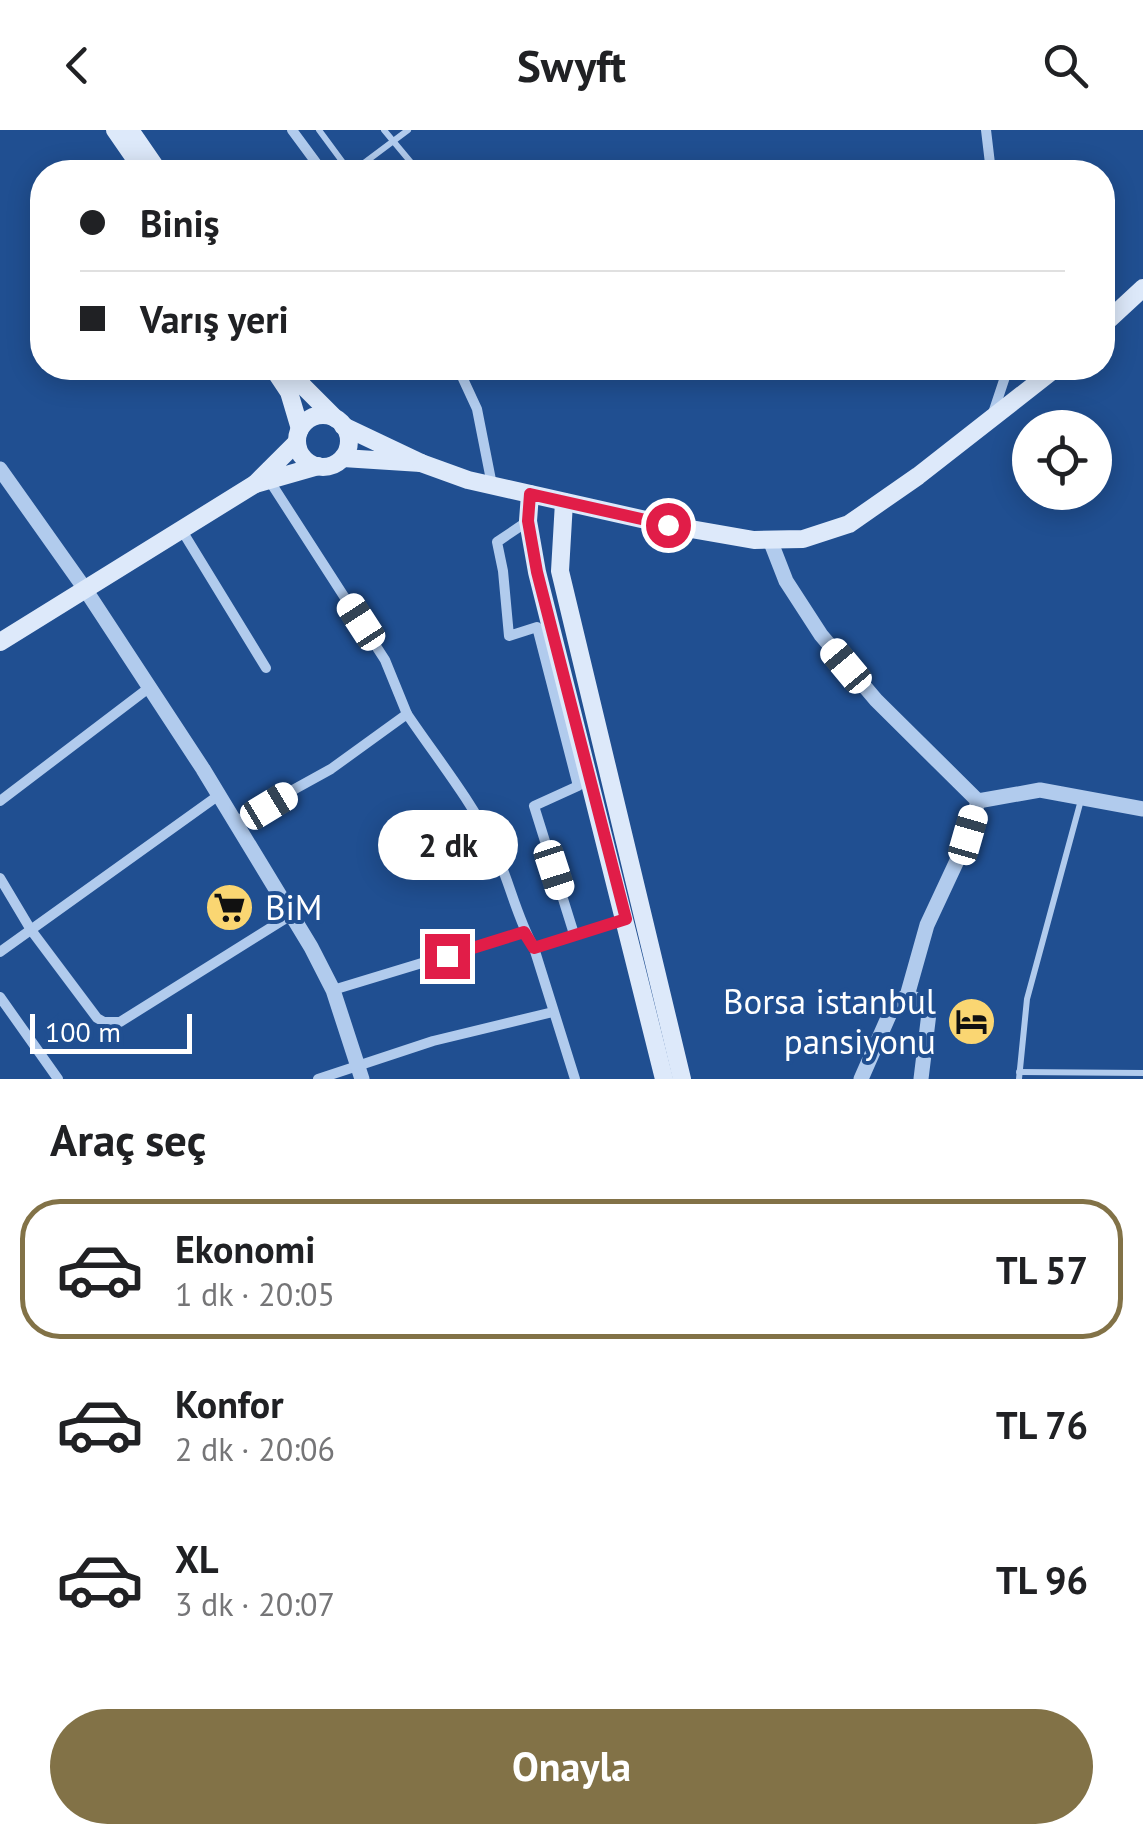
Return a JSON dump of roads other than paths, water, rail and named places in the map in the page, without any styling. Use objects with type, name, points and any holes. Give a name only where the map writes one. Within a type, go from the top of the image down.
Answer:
[{"type":"main road","points":[[115,130],[136,160]]},
{"type":"main road","points":[[130,130],[151,160]]},
{"type":"main road","points":[[1115,314],[1143,288]]},
{"type":"main road","points":[[281,380],[289,392],[303,458],[318,466]]},
{"type":"main road","points":[[0,642],[180,528],[262,482],[335,464],[343,458],[349,444],[340,422],[299,380]]},
{"type":"main road","points":[[262,482],[316,416],[340,422],[422,463],[492,485],[668,525],[770,540],[803,539],[848,524],[1041,380]]},
{"type":"main road","points":[[343,458],[422,463]]},
{"type":"main road","points":[[530,494],[528,521],[537,572],[664,1079]]},
{"type":"main road","points":[[564,502],[560,571],[682,1079]]},
{"type":"street","points":[[292,130],[314,160]]},
{"type":"street","points":[[986,130],[990,160]]},
{"type":"street","points":[[463,380],[476,409],[492,485]]},
{"type":"street","points":[[991,419],[1004,380]]},
{"type":"street","points":[[0,468],[85,588],[292,915],[333,990],[360,1072]]},
{"type":"street","points":[[262,482],[386,660],[407,714],[492,843],[524,932],[534,948],[575,1079]]},
{"type":"street","points":[[528,521],[497,542],[509,636],[537,627],[578,786],[534,806],[574,934]]},
{"type":"street","points":[[180,528],[266,668]]},
{"type":"street","points":[[770,540],[786,581],[821,635],[876,700],[978,801]]},
{"type":"street","points":[[0,800],[150,688]]},
{"type":"street","points":[[235,822],[331,768],[407,714]]},
{"type":"street","points":[[978,801],[1040,790],[1143,809]]},
{"type":"street","points":[[0,952],[219,795]]},
{"type":"street","points":[[861,1079],[891,1011],[907,996],[927,925],[968,835],[978,801]]},
{"type":"street","points":[[0,878],[31,930],[97,1018],[112,1023],[120,1022],[292,915]]},
{"type":"street","points":[[534,948],[626,919]]},
{"type":"street","points":[[333,990],[524,932]]},
{"type":"street","points":[[907,996],[925,1003],[929,1013],[921,1079]]},
{"type":"street","points":[[0,997],[58,1079]]},
{"type":"street","points":[[318,1079],[360,1072],[433,1041],[553,1012]]},
{"type":"lane","points":[[319,130],[342,160]]},
{"type":"lane","points":[[384,130],[409,160]]},
{"type":"lane","points":[[368,160],[408,130]]},
{"type":"lane","points":[[1081,800],[1027,999],[1019,1075],[1143,1072]]},
{"type":"place","name":"BiM","points":[[230,908]]},
{"type":"place","name":"Borsa istanbul pansiyonu","points":[[971,1022]]}]
